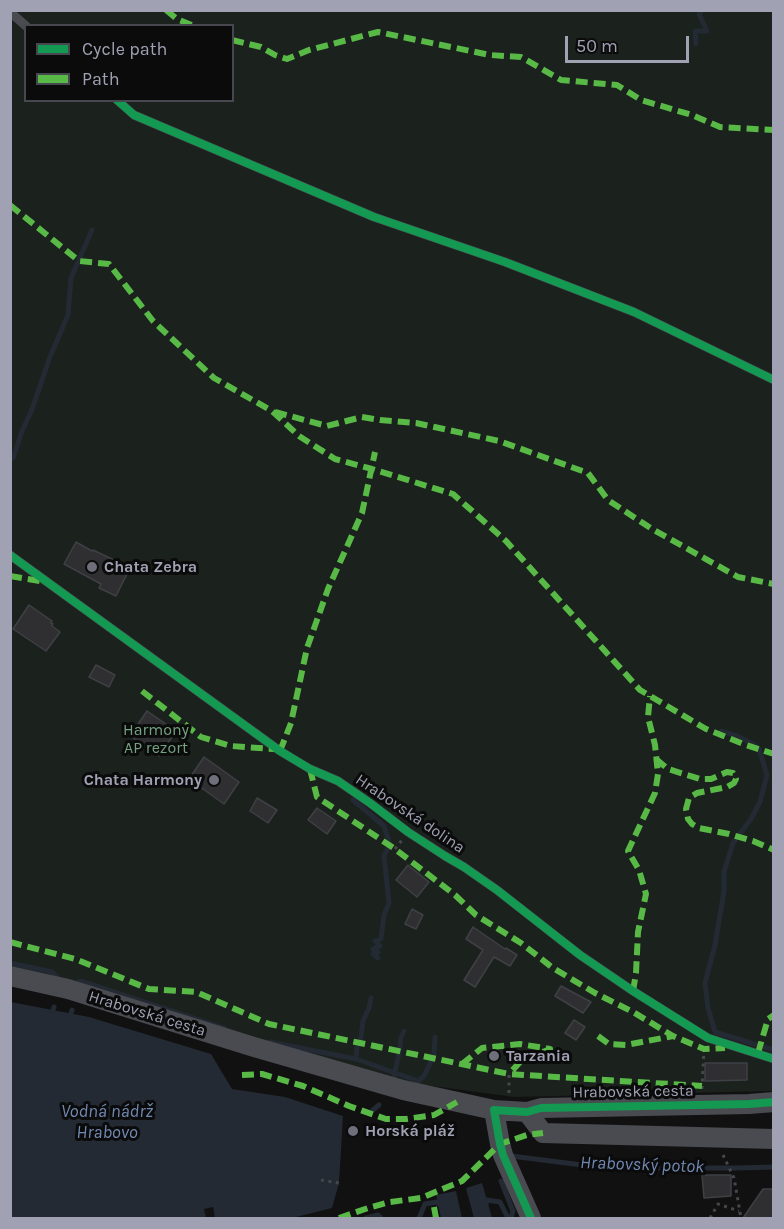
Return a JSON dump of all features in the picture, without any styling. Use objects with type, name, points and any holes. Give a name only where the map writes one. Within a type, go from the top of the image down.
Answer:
[{"type":"street","name":"Hrabovská cesta","points":[[10,976],[68,989],[254,1047],[403,1090],[494,1110],[527,1112],[541,1108],[774,1102]]},
{"type":"street","points":[[494,1110],[500,1144],[531,1218]]},
{"type":"street","points":[[527,1112],[543,1133],[774,1139]]},
{"type":"lane","points":[[10,12],[24,24]]},
{"type":"lane","points":[[119,102],[135,115],[374,217],[505,262],[634,312],[774,381]]},
{"type":"lane","name":"Hrabovská dolina","points":[[10,555],[280,751],[362,797],[408,832],[497,890],[588,961],[633,991],[708,1038],[774,1059]]},
{"type":"path","points":[[704,1105],[703,1061],[708,1038]]},
{"type":"path","points":[[724,1158],[734,1178],[741,1218]]},
{"type":"path","points":[[321,1180],[339,1183]]},
{"type":"path","points":[[710,1218],[718,1204],[739,1211]]},
{"type":"green space","name":"Harmony AP rezort","points":[[10,11],[773,11],[773,1091],[514,1097],[402,1082],[264,1043],[92,987],[11,966]]},
{"type":"water","name":"Vodná nádrž Hrabovo","points":[[11,1002],[89,1017],[211,1054],[232,1089],[285,1097],[343,1116],[339,1183],[332,1208],[292,1218],[215,1218],[213,1207],[204,1209],[206,1218],[11,1218]]},
{"type":"water","points":[[482,1183],[492,1218],[474,1218],[466,1188]]},
{"type":"water","points":[[456,1191],[462,1218],[441,1218],[436,1195]]},
{"type":"building","name":"Chata Zebra","points":[[76,542],[114,560],[111,566],[127,574],[116,596],[99,588],[101,584],[64,564]]},
{"type":"building","points":[[29,605],[52,621],[52,626],[60,632],[46,651],[13,629]]},
{"type":"building","points":[[96,665],[115,675],[109,687],[89,677]]},
{"type":"building","points":[[147,711],[176,731],[159,756],[130,736]]},
{"type":"building","name":"Chata Harmony","points":[[204,757],[239,782],[224,804],[189,779]]},
{"type":"building","points":[[257,798],[277,810],[268,823],[250,811]]},
{"type":"building","points":[[317,808],[336,821],[327,834],[308,820]]},
{"type":"building","points":[[408,865],[429,882],[417,897],[396,880]]},
{"type":"building","points":[[412,909],[423,915],[416,929],[405,924]]},
{"type":"building","points":[[473,927],[517,955],[510,966],[494,957],[475,987],[464,980],[483,950],[466,939]]},
{"type":"building","points":[[561,986],[591,1002],[583,1013],[555,996]]},
{"type":"building","points":[[574,1020],[585,1027],[576,1040],[565,1033]]},
{"type":"building","points":[[705,1063],[747,1063],[747,1080],[705,1081]]},
{"type":"building","points":[[702,1175],[731,1175],[731,1196],[704,1198]]},
{"type":"building","points":[[763,1189],[774,1189],[774,1218],[743,1218]]},
{"type":"waterway","points":[[696,44],[695,31],[707,31],[699,14],[702,10]]},
{"type":"waterway","points":[[10,459],[13,458],[68,315],[71,278],[92,230]]},
{"type":"waterway","points":[[721,731],[737,736],[759,749],[767,775],[760,802],[751,819],[733,843],[724,872],[724,891],[715,945],[705,983],[708,1008],[715,1032],[774,1050]]},
{"type":"waterway","points":[[353,800],[384,826],[389,842]]},
{"type":"waterway","points":[[378,958],[373,954],[378,952],[373,949],[380,946],[375,941],[381,939],[384,915],[389,903],[384,856],[388,848]]},
{"type":"waterway","points":[[10,963],[52,972],[57,977]]},
{"type":"waterway","points":[[78,982],[81,981],[224,1028]]},
{"type":"waterway","points":[[356,1059],[363,1021],[371,998]]},
{"type":"waterway","points":[[394,1077],[404,1031]]},
{"type":"waterway","points":[[270,1042],[356,1059],[418,1081],[424,1076],[434,1055],[435,1037]]},
{"type":"waterway","points":[[373,1110],[379,1105]]},
{"type":"waterway","name":"Hrabovský potok","points":[[511,1156],[606,1168],[774,1167]]},
{"type":"waterway","name":"Hrabovský potok","points":[[501,1181],[513,1211],[511,1218]]},
{"type":"waterway","name":"Hrabovský potok","points":[[482,1218],[487,1200],[500,1202],[508,1218]]},
{"type":"waterway","name":"Hrabovský potok","points":[[419,1218],[425,1204],[437,1202],[441,1206]]},
{"type":"waterway","name":"Hrabovský potok","points":[[366,1218],[378,1215],[381,1218]]},
{"type":"marked path","points":[[166,10],[177,19],[189,24]]},
{"type":"marked path","points":[[234,40],[261,47],[287,59],[309,50],[378,32],[490,55],[521,57],[561,80],[617,85],[641,100],[692,115],[720,127],[774,130]]},
{"type":"marked path","points":[[10,205],[79,261],[109,264],[153,321],[214,378],[272,411],[299,436],[335,459],[453,494],[506,541],[640,690],[706,729],[774,754]]},
{"type":"marked path","points":[[275,412],[327,426],[362,417],[416,423],[499,441],[588,473],[608,500],[652,529],[738,577],[774,584]]},
{"type":"marked path","points":[[280,751],[291,723],[307,648],[328,589],[362,513],[375,452]]},
{"type":"marked path","points":[[10,576],[40,581]]},
{"type":"marked path","points":[[142,691],[201,737],[231,746],[274,749]]},
{"type":"marked path","points":[[633,991],[638,932],[646,894],[639,870],[628,851],[655,793],[658,774],[655,745],[648,717],[650,696]]},
{"type":"marked path","points":[[656,759],[668,769],[700,779],[711,779],[727,772],[733,773],[736,779],[727,787],[697,793],[689,798],[686,809],[688,819],[699,828],[753,841],[774,850]]},
{"type":"marked path","points":[[310,769],[317,797],[395,849],[455,895],[476,915],[521,943],[553,968],[673,1036],[704,1049],[725,1048]]},
{"type":"marked path","points":[[10,942],[75,959],[149,989],[196,992],[269,1024],[509,1074],[702,1086]]},
{"type":"marked path","points":[[758,1053],[768,1019],[774,1015]]},
{"type":"marked path","points":[[598,1036],[609,1044],[626,1045],[673,1036]]},
{"type":"marked path","points":[[462,1064],[482,1048],[520,1044],[550,1049],[521,1061],[509,1074]]},
{"type":"marked path","points":[[242,1075],[262,1074],[303,1086],[386,1119],[434,1115],[457,1102]]},
{"type":"marked path","points":[[339,1218],[390,1202],[421,1198],[462,1181],[500,1144],[527,1135],[543,1133]]},
{"type":"marked path","points":[[434,1207],[436,1218]]},
{"type":"cycle path","points":[[119,102],[134,115],[374,217],[505,262],[634,312],[774,380]]},
{"type":"cycle path","points":[[10,555],[280,751],[310,769],[338,781],[408,832],[497,890],[580,955],[633,991],[708,1038],[774,1059]]},
{"type":"cycle path","points":[[531,1218],[503,1155],[494,1110],[527,1112],[541,1108],[774,1102]]},
{"type":"place","name":"Chata Zebra","points":[[92,567]]},
{"type":"place","name":"Chata Harmony","points":[[214,780]]},
{"type":"place","name":"Tarzania","points":[[494,1056]]},
{"type":"place","name":"Horská pláž","points":[[353,1131]]}]
